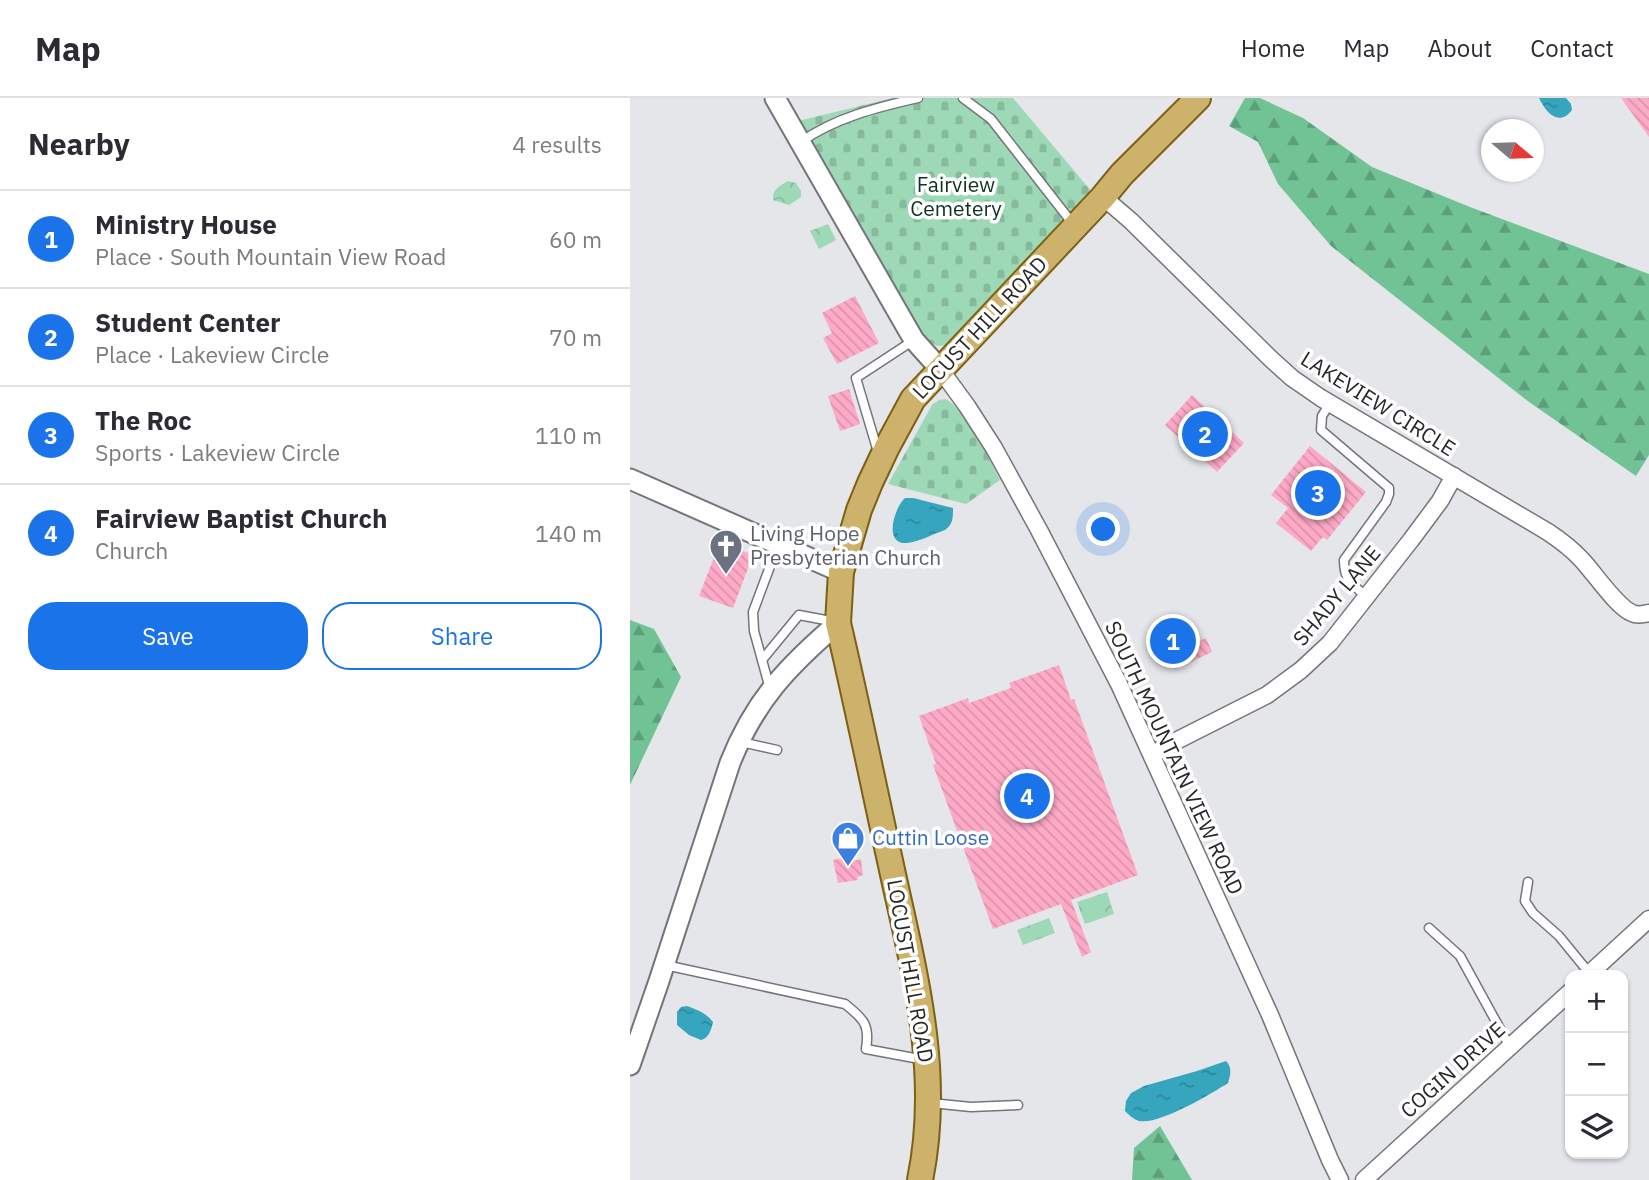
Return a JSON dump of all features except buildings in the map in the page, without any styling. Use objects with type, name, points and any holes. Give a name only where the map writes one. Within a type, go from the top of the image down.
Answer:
[{"type":"main road","name":"LOCUST HILL ROAD","points":[[920,1180],[928,1102],[928,1060],[913,969],[838,623],[841,572],[859,510],[913,399],[1122,174],[1198,98]]},
{"type":"street","points":[[775,98],[914,340],[940,369]]},
{"type":"street","name":"LAKEVIEW CIRCLE","points":[[1103,197],[1293,378],[1563,542],[1621,606],[1637,615],[1649,613]]},
{"type":"street","name":"SOUTH MOUNTAIN VIEW ROAD","points":[[940,369],[994,448],[1096,639],[1152,755],[1270,1015],[1340,1180]]},
{"type":"street","name":"SHADY LANE","points":[[1152,755],[1267,695],[1284,684],[1329,643],[1440,500],[1454,476]]},
{"type":"street","points":[[630,479],[841,572]]},
{"type":"street","points":[[630,1065],[635,1037],[664,965],[738,741],[770,690],[805,652],[838,623]]},
{"type":"street","points":[[1593,970],[1649,919]]},
{"type":"street","name":"COGIN DRIVE","points":[[1364,1180],[1565,997]]},
{"type":"lane","points":[[801,142],[838,122],[918,98]]},
{"type":"lane","points":[[963,98],[991,119],[1074,226]]},
{"type":"lane","points":[[881,460],[856,378],[914,340]]},
{"type":"lane","points":[[1330,402],[1322,416],[1321,430],[1389,488],[1386,502],[1344,561],[1348,581],[1366,596]]},
{"type":"lane","points":[[770,690],[754,631],[752,612],[778,545]]},
{"type":"lane","points":[[762,660],[799,615],[838,623]]},
{"type":"lane","points":[[738,741],[777,750]]},
{"type":"lane","points":[[1528,882],[1525,901],[1533,913],[1559,936],[1586,970]]},
{"type":"lane","points":[[1429,928],[1460,956],[1510,1047]]},
{"type":"lane","points":[[664,965],[845,1004],[859,1015],[869,1032],[866,1049],[928,1060]]},
{"type":"lane","points":[[928,1102],[971,1107],[1018,1105]]},
{"type":"green space","name":"Fairview Cemetery","points":[[893,98],[1013,98],[1092,192],[953,345],[937,346],[922,337],[798,121]]},
{"type":"green space","points":[[1245,98],[1260,98],[1303,118],[1372,167],[1649,274],[1649,455],[1636,476],[1529,402],[1331,246],[1278,184],[1258,142],[1229,126]]},
{"type":"green space","points":[[788,181],[796,183],[801,197],[789,205],[773,200],[775,190]]},
{"type":"green space","points":[[828,224],[836,240],[819,249],[810,231]]},
{"type":"green space","points":[[946,399],[971,425],[1000,480],[966,504],[888,484],[932,405]]},
{"type":"green space","points":[[630,620],[654,629],[681,677],[630,785]]},
{"type":"green space","points":[[1107,892],[1114,914],[1085,924],[1077,902]]},
{"type":"green space","points":[[1049,918],[1055,933],[1023,945],[1017,930]]},
{"type":"green space","points":[[1160,1126],[1192,1180],[1132,1180],[1134,1148]]},
{"type":"water","points":[[1539,98],[1566,98],[1572,110],[1558,118],[1545,109]]},
{"type":"water","points":[[905,498],[953,508],[951,523],[945,530],[921,540],[900,542],[895,538],[893,525],[897,510]]},
{"type":"water","points":[[687,1006],[702,1012],[713,1022],[704,1039],[689,1035],[677,1025],[677,1012],[681,1007]]},
{"type":"water","points":[[1226,1061],[1230,1071],[1228,1083],[1185,1108],[1148,1121],[1139,1121],[1125,1111],[1126,1101],[1131,1093],[1144,1086]]},
{"type":"place","name":"Student Center","points":[[1205,434]]},
{"type":"place","name":"The Roc","points":[[1318,493]]},
{"type":"place","name":"Living Hope Presbyterian Church","points":[[726,576]]},
{"type":"place","name":"Ministry House","points":[[1173,641]]},
{"type":"place","name":"Fairview Baptist Church","points":[[1027,796]]},
{"type":"place","name":"Cuttin Loose","points":[[848,868]]}]
